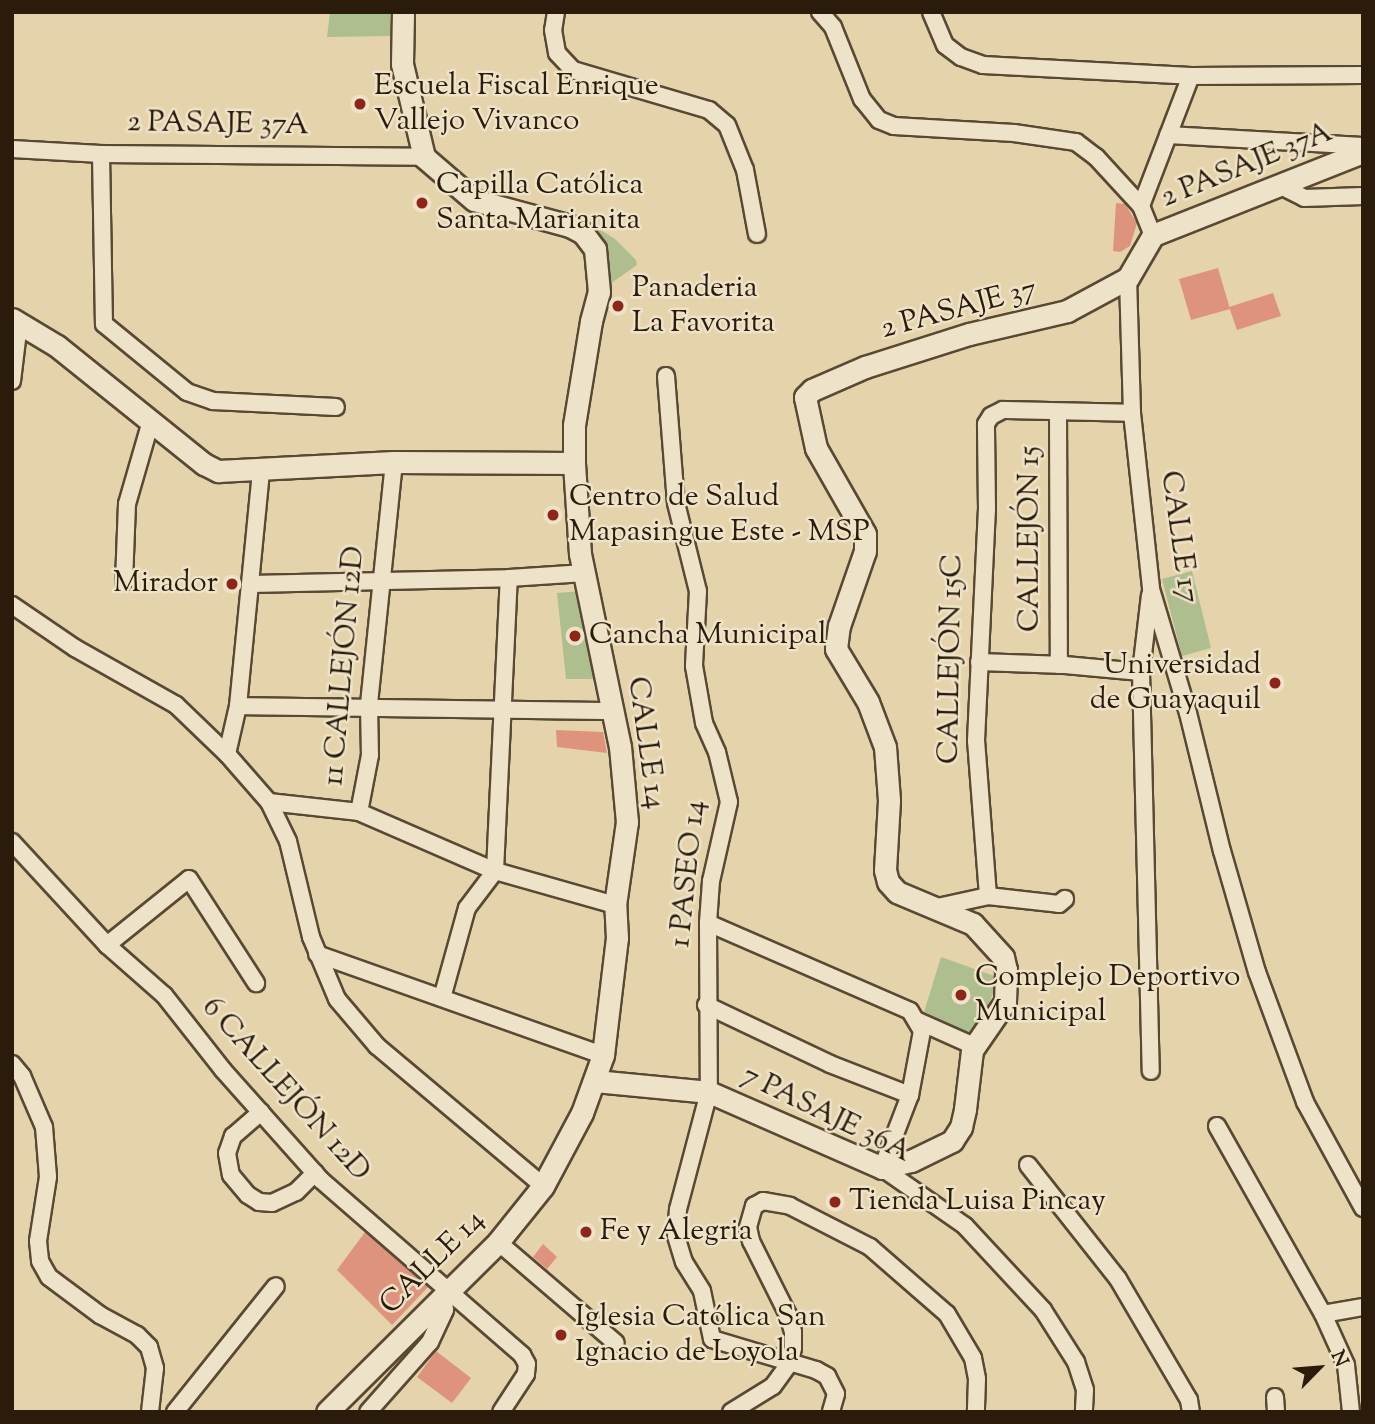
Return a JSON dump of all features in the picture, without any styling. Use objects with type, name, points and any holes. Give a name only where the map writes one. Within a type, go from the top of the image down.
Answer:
[{"type":"street","points":[[403,12],[402,64],[424,157]]},
{"type":"street","points":[[556,12],[553,30],[556,53],[573,69],[709,110],[727,125],[745,170],[757,234]]},
{"type":"street","points":[[820,12],[833,27],[862,99],[878,120],[894,126],[1014,133],[1076,142],[1096,157],[1140,206],[1153,235],[1128,278]]},
{"type":"street","points":[[931,12],[945,45],[961,57],[983,65],[1191,76],[1363,75]]},
{"type":"street","points":[[1140,206],[1191,76]]},
{"type":"street","points":[[1168,135],[1363,146]]},
{"type":"street","name":"2 PASAJE 37A","points":[[12,149],[101,154],[424,157]]},
{"type":"street","name":"2 PASAJE 37A","points":[[1153,235],[1363,152]]},
{"type":"street","points":[[101,154],[103,324],[187,392],[213,401],[335,407]]},
{"type":"street","name":"CALLE 14","points":[[327,1412],[498,1242],[542,1186],[582,1114],[603,1055],[617,938],[615,905],[627,822],[614,711],[580,554],[574,463],[574,425],[591,321],[599,292],[595,249],[583,233],[570,226],[474,200],[424,157]]},
{"type":"street","points":[[1279,185],[1304,198],[1363,196]]},
{"type":"street","name":"2 PASAJE 37","points":[[805,397],[812,390],[865,367],[969,334],[1067,311],[1128,278]]},
{"type":"street","name":"CALLE 17","points":[[1128,278],[1132,413],[1151,589],[1188,713],[1222,851],[1257,972],[1305,1102],[1363,1208]]},
{"type":"street","points":[[12,381],[16,321],[57,346],[211,468],[261,471],[394,463],[574,463]]},
{"type":"street","name":"1 PASEO 14","points":[[666,376],[676,503],[698,591],[694,666],[704,723],[718,752],[729,802],[712,881],[708,923],[706,1005],[709,1092],[678,1209],[676,1236],[684,1262],[702,1291],[709,1334],[717,1342],[790,1363]]},
{"type":"street","name":"CALLEJÓN 15C","points":[[805,397],[816,448],[865,534],[866,551],[839,626],[836,649],[868,702],[885,747],[889,800],[885,870],[888,882],[897,892],[973,924],[1003,957],[1007,980],[1005,1002],[974,1046],[968,1068],[961,1127],[951,1141],[911,1161],[882,1168]]},
{"type":"street","name":"CALLEJÓN 15C","points":[[988,896],[976,741],[987,510],[986,424],[990,416],[1003,410],[1058,413]]},
{"type":"street","points":[[1058,413],[1132,413]]},
{"type":"street","name":"CALLEJÓN 15","points":[[1058,413],[1059,665]]},
{"type":"street","points":[[124,582],[127,504],[151,421]]},
{"type":"street","name":"11 CALLEJÓN 12D","points":[[394,463],[369,705],[370,755],[359,812],[495,872],[615,905]]},
{"type":"street","points":[[226,754],[238,706],[261,471]]},
{"type":"street","points":[[251,584],[509,578],[585,573]]},
{"type":"street","points":[[442,998],[467,908],[495,872],[509,578]]},
{"type":"street","points":[[1151,589],[1141,672],[1151,1071]]},
{"type":"street","points":[[12,605],[75,648],[176,705],[226,754],[268,802],[288,841],[311,937],[337,999],[377,1046],[542,1186]]},
{"type":"street","points":[[979,662],[1141,672]]},
{"type":"street","points":[[238,706],[369,705],[614,711]]},
{"type":"street","points":[[268,802],[359,812]]},
{"type":"street","name":"6 CALLEJÓN 12D","points":[[12,842],[107,944],[164,995],[315,1173],[447,1294],[522,1355],[527,1364],[526,1374],[501,1412]]},
{"type":"street","points":[[107,944],[189,879],[256,983]]},
{"type":"street","points":[[933,908],[988,896],[1059,904],[1065,899]]},
{"type":"street","points":[[708,923],[910,1011],[918,1021],[922,1031],[909,1096],[882,1168]]},
{"type":"street","points":[[317,954],[603,1055]]},
{"type":"street","points":[[706,1005],[830,1064],[909,1096]]},
{"type":"street","points":[[918,1021],[974,1046]]},
{"type":"street","points":[[12,1064],[22,1076],[44,1127],[48,1177],[38,1241],[40,1261],[49,1277],[100,1315],[138,1335],[149,1347],[155,1368],[150,1412]]},
{"type":"street","name":"7 PASAJE 36A","points":[[595,1081],[709,1092],[882,1168],[965,1226],[1043,1310],[1076,1362],[1085,1390],[1086,1411]]},
{"type":"street","points":[[261,1111],[233,1136],[227,1153],[231,1175],[248,1195],[259,1202],[272,1203],[296,1192],[315,1173]]},
{"type":"street","points":[[1217,1126],[1323,1314],[1346,1365],[1351,1412]]},
{"type":"street","points":[[1028,1165],[1118,1279],[1189,1400],[1191,1412]]},
{"type":"street","points":[[731,1412],[773,1386],[790,1363],[793,1332],[781,1298],[751,1241],[748,1227],[754,1206],[763,1201],[790,1206],[870,1247],[947,1314],[973,1358],[977,1379],[976,1412]]},
{"type":"street","points":[[498,1242],[616,1343]]},
{"type":"street","points":[[175,1412],[276,1286]]},
{"type":"street","points":[[368,1412],[430,1342],[445,1310],[447,1294]]},
{"type":"street","points":[[1323,1314],[1363,1307]]},
{"type":"street","points":[[790,1363],[827,1376],[836,1394],[831,1412]]},
{"type":"green space","points":[[330,12],[391,12],[391,36],[327,37]]},
{"type":"green space","points":[[594,226],[615,239],[636,260],[637,265],[610,284],[605,280],[606,251],[590,231]]},
{"type":"green space","points":[[1192,571],[1211,648],[1182,656],[1162,579]]},
{"type":"green space","name":"Cancha Municipal","points":[[581,591],[597,679],[566,679],[557,593]]},
{"type":"green space","name":"Complejo Deportivo Municipal","points":[[941,957],[1000,978],[974,1036],[924,1012]]},
{"type":"building","points":[[1116,203],[1125,204],[1137,223],[1130,246],[1120,252],[1113,251]]},
{"type":"building","points":[[1218,268],[1230,309],[1191,320],[1179,279]]},
{"type":"building","points":[[1273,293],[1281,316],[1237,330],[1229,307]]},
{"type":"building","points":[[556,730],[603,732],[607,753],[557,747]]},
{"type":"building","points":[[365,1232],[428,1287],[392,1325],[337,1270]]},
{"type":"building","points":[[543,1244],[557,1257],[547,1269],[533,1257]]},
{"type":"building","points":[[436,1351],[471,1378],[452,1403],[417,1377]]},
{"type":"place","name":"Escuela Fiscal Enrique Vallejo Vivanco","points":[[360,104]]},
{"type":"place","name":"Capilla Católica Santa Marianita","points":[[422,203]]},
{"type":"place","name":"Panaderia La Favorita","points":[[618,306]]},
{"type":"place","name":"Centro de Salud Mapasingue Este - MSP","points":[[553,515]]},
{"type":"place","name":"Mirador","points":[[232,584]]},
{"type":"place","name":"Cancha Municipal","points":[[575,636]]},
{"type":"place","name":"Universidad de Guayaquil","points":[[1275,683]]},
{"type":"place","name":"Complejo Deportivo Municipal","points":[[961,995]]},
{"type":"place","name":"Tienda Luisa Pincay","points":[[835,1202]]},
{"type":"place","name":"Fe y Alegria","points":[[586,1232]]},
{"type":"place","name":"Iglesia Católica San Ignacio de Loyola","points":[[561,1335]]}]
